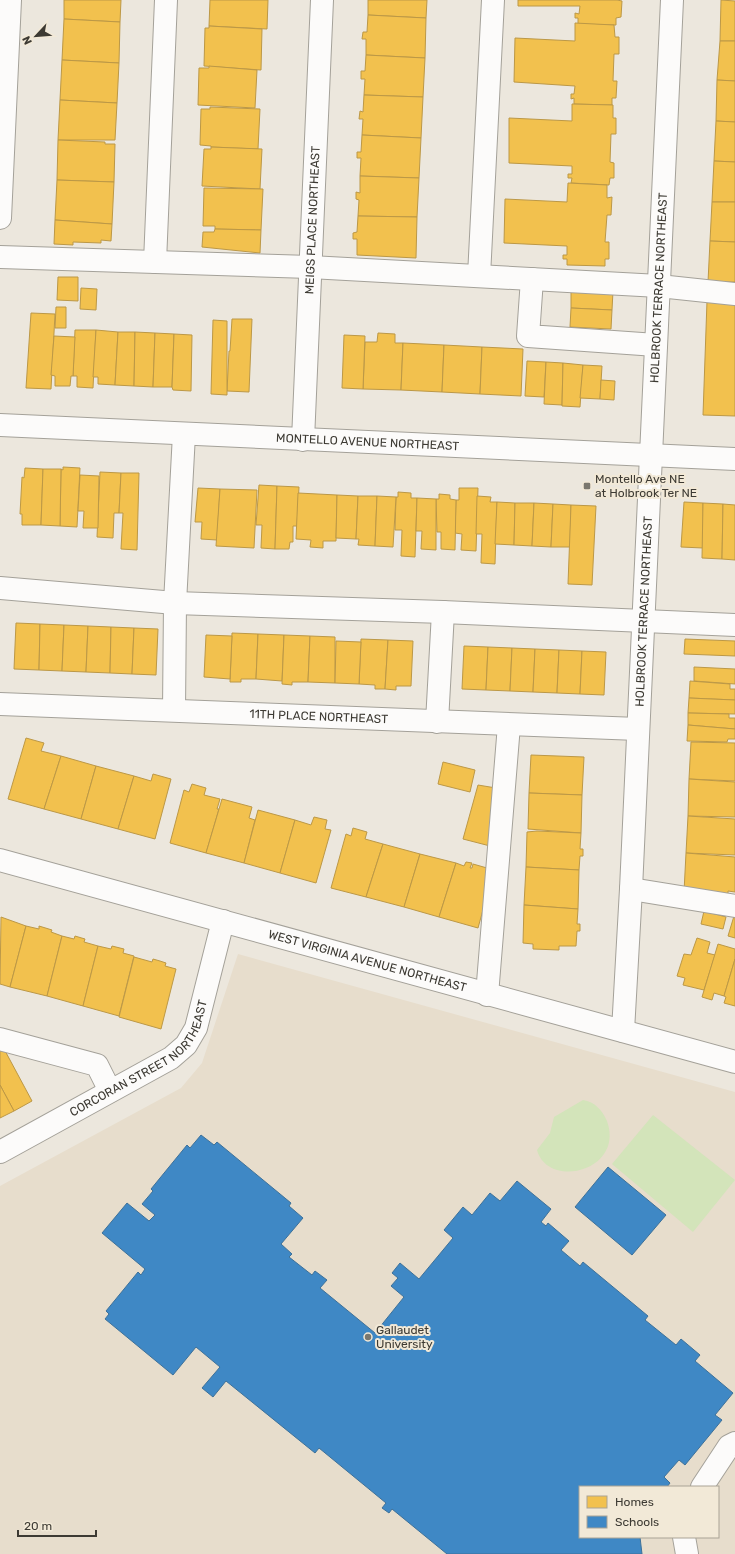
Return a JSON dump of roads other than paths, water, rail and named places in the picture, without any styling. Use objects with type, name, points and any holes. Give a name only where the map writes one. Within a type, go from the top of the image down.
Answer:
[{"type":"street","points":[[0,218],[10,0]]},
{"type":"street","points":[[155,262],[166,0]]},
{"type":"street","name":"MEIGS PLACE NORTHEAST","points":[[303,440],[322,0]]},
{"type":"street","points":[[479,276],[493,0]]},
{"type":"street","name":"HOLBROOK TERRACE NORTHEAST","points":[[623,1031],[631,888],[672,0]]},
{"type":"street","points":[[0,257],[310,267],[659,286],[735,294]]},
{"type":"street","points":[[532,279],[528,336],[656,345]]},
{"type":"street","name":"MONTELLO AVENUE NORTHEAST","points":[[0,426],[735,460]]},
{"type":"street","points":[[174,710],[175,603],[184,434]]},
{"type":"street","points":[[0,588],[175,603],[443,612],[735,625]]},
{"type":"street","points":[[437,722],[443,612]]},
{"type":"street","name":"11TH PLACE NORTHEAST","points":[[0,704],[638,729]]},
{"type":"street","points":[[486,995],[508,725]]},
{"type":"street","name":"WEST VIRGINIA AVENUE NORTHEAST","points":[[0,860],[486,995],[735,1062]]},
{"type":"street","points":[[631,888],[735,906]]},
{"type":"street","name":"CORCORAN STREET NORTHEAST","points":[[0,1152],[170,1058],[186,1045],[196,1028],[223,921]]},
{"type":"street","points":[[0,1039],[98,1065],[110,1091]]},
{"type":"street","points":[[703,1486],[729,1446],[735,1443]]},
{"type":"street","points":[[684,1538],[687,1554]]},
{"type":"place","name":"Montello Ave NE at Holbrook Ter NE","points":[[587,486]]},
{"type":"place","name":"Gallaudet University","points":[[368,1337]]}]
